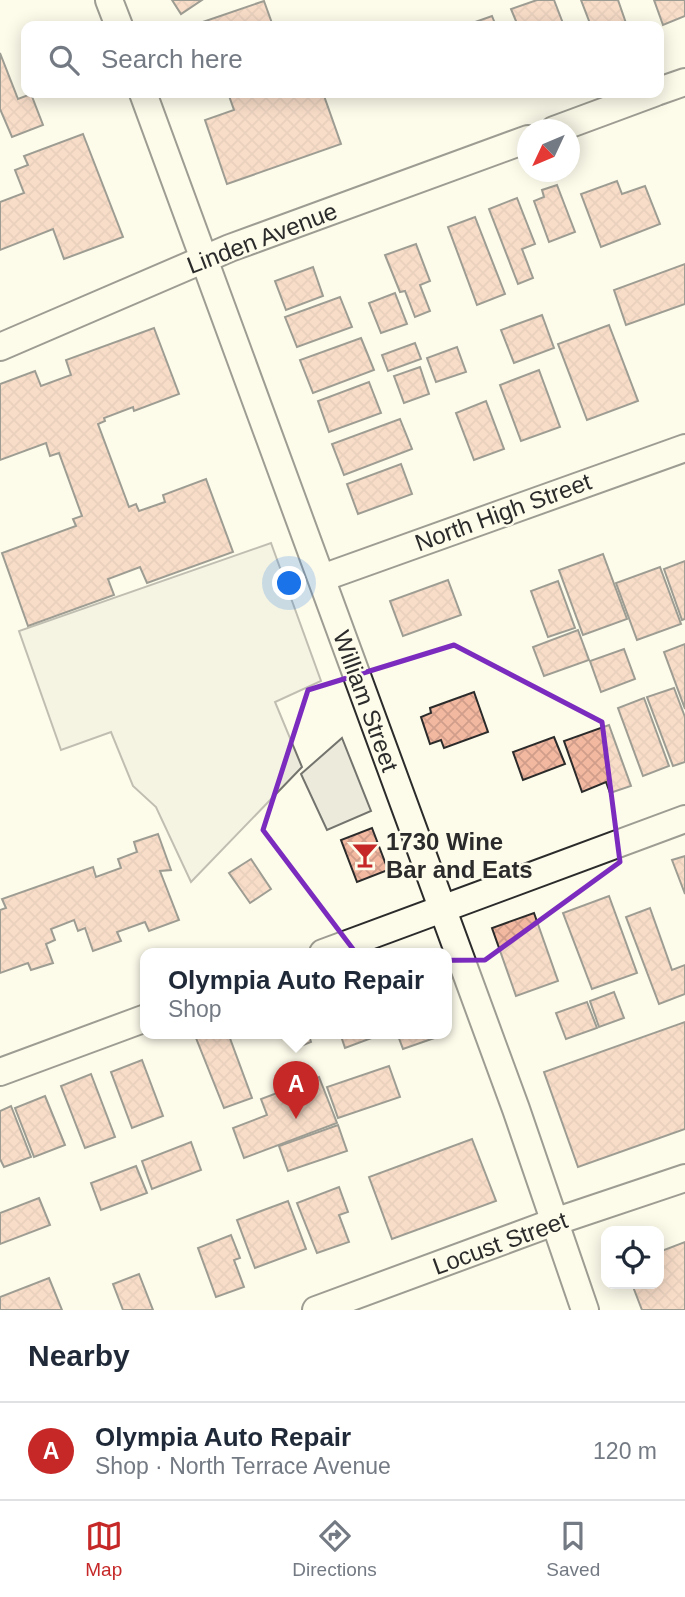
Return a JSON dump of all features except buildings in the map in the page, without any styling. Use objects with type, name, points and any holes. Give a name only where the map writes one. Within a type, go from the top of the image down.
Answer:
[{"type":"street","points":[[109,0],[117,21]]},
{"type":"street","points":[[664,90],[685,82]]},
{"type":"street","name":"William Street","points":[[145,98],[516,1109],[585,1310]]},
{"type":"street","points":[[580,120],[641,98]]},
{"type":"street","name":"Linden Avenue","points":[[0,347],[204,259],[517,143]]},
{"type":"street","name":"North High Street","points":[[322,578],[685,448]]},
{"type":"street","points":[[336,948],[685,819]]},
{"type":"street","points":[[0,1072],[140,1020]]},
{"type":"street","name":"Locust Street","points":[[316,1310],[554,1222],[685,1178]]},
{"type":"highlighted area","points":[[454,645],[602,722],[620,862],[485,960],[362,961],[263,830],[308,690]]},
{"type":"shaded area","points":[[271,543],[321,681],[275,702],[302,767],[191,882],[156,807],[133,786],[111,732],[61,750],[19,631]]},
{"type":"shaded area","points":[[342,738],[371,811],[327,830],[301,774]]},
{"type":"place","name":"1730 Wine Bar and Eats","points":[[365,855]]},
{"type":"place","name":"Olympia Auto Repair","points":[[296,1119]]}]
